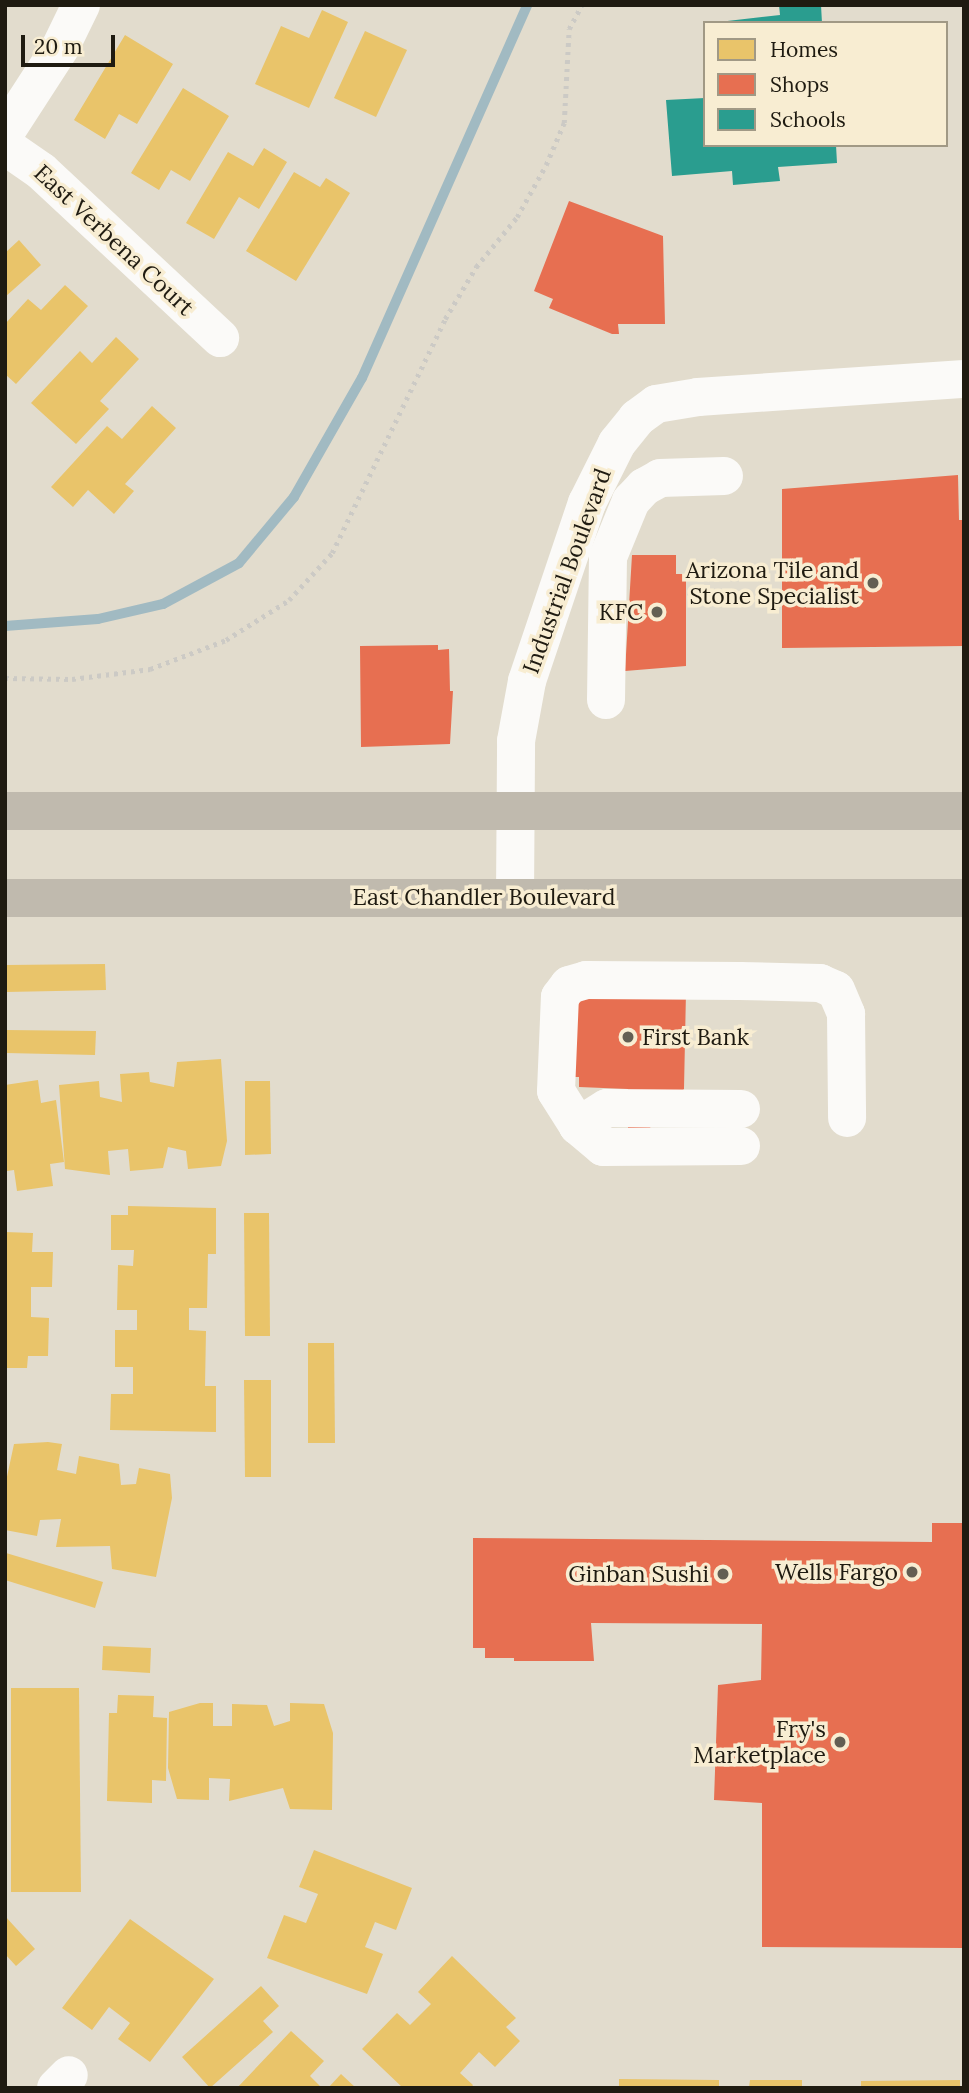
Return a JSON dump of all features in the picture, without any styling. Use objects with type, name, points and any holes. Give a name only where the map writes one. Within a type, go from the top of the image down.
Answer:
[{"type":"main road","points":[[5,811],[964,811]]},
{"type":"main road","name":"East Chandler Boulevard","points":[[5,898],[964,898]]},
{"type":"street","points":[[5,133],[60,48],[81,5]]},
{"type":"street","name":"East Verbena Court","points":[[5,146],[41,171],[220,338]]},
{"type":"street","name":"Industrial Boulevard","points":[[515,897],[516,741],[527,681],[587,503],[617,443],[636,418],[656,404],[698,397],[964,379]]},
{"type":"street","points":[[606,700],[608,557],[631,502],[644,487],[660,478],[724,476]]},
{"type":"street","points":[[741,1128],[607,1108],[578,1126],[556,1091],[560,997],[569,985],[586,980],[820,983],[836,990],[846,1014],[847,1118]]},
{"type":"path","points":[[5,678],[72,679],[150,669],[226,640],[289,600],[332,553],[445,319],[476,267],[517,217],[546,165],[564,123],[569,29],[582,5]]},
{"type":"building: Homes","points":[[322,10],[348,22],[309,108],[255,84],[281,26],[309,38]]},
{"type":"building: Homes","points":[[365,31],[407,50],[376,117],[334,98]]},
{"type":"building: Homes","points":[[125,35],[173,64],[137,124],[119,114],[105,139],[74,120]]},
{"type":"building: Homes","points":[[183,88],[229,116],[190,181],[171,170],[159,190],[131,173]]},
{"type":"building: Homes","points":[[264,148],[287,162],[259,209],[239,197],[214,239],[186,223],[228,152],[253,166]]},
{"type":"building: Homes","points":[[294,172],[320,187],[326,178],[350,193],[296,281],[246,251]]},
{"type":"building: Homes","points":[[19,240],[41,265],[5,297],[5,253]]},
{"type":"building: Homes","points":[[65,285],[88,306],[16,384],[5,374],[5,324],[28,299],[41,310]]},
{"type":"building: Homes","points":[[116,337],[139,359],[100,401],[109,409],[76,444],[31,403],[80,351],[92,363]]},
{"type":"building: Homes","points":[[152,406],[176,428],[125,484],[134,491],[114,514],[88,490],[73,507],[51,487],[107,426],[122,439]]},
{"type":"building: Homes","points":[[105,964],[106,990],[6,992],[6,965]]},
{"type":"building: Homes","points":[[6,1030],[96,1031],[95,1055],[6,1053]]},
{"type":"building: Homes","points":[[221,1059],[227,1141],[221,1166],[188,1169],[186,1151],[168,1147],[163,1168],[130,1171],[128,1149],[108,1151],[110,1175],[65,1169],[59,1085],[99,1081],[100,1097],[122,1102],[120,1074],[149,1072],[150,1082],[174,1087],[177,1062]]},
{"type":"building: Homes","points":[[38,1080],[41,1103],[56,1100],[64,1162],[50,1164],[53,1186],[17,1191],[14,1170],[7,1171],[5,1156],[5,1085]]},
{"type":"building: Homes","points":[[245,1081],[270,1081],[271,1154],[245,1155]]},
{"type":"building: Homes","points":[[128,1206],[216,1208],[216,1254],[208,1254],[207,1308],[189,1308],[189,1330],[206,1331],[205,1386],[216,1386],[216,1432],[110,1430],[111,1394],[133,1394],[133,1367],[115,1367],[115,1330],[137,1330],[137,1310],[117,1310],[118,1265],[133,1266],[134,1250],[111,1250],[111,1215],[128,1215]]},
{"type":"building: Homes","points":[[244,1213],[269,1213],[270,1336],[245,1336]]},
{"type":"building: Homes","points":[[5,1232],[33,1233],[32,1252],[53,1252],[52,1287],[31,1287],[31,1317],[49,1318],[48,1356],[28,1356],[27,1368],[5,1368]]},
{"type":"building: Homes","points":[[308,1343],[334,1343],[335,1443],[308,1443]]},
{"type":"building: Homes","points":[[244,1380],[271,1380],[271,1477],[245,1477]]},
{"type":"building: Homes","points":[[14,1444],[62,1444],[57,1470],[76,1474],[79,1456],[119,1464],[121,1485],[136,1484],[139,1468],[170,1474],[172,1498],[156,1577],[112,1569],[110,1546],[56,1547],[61,1519],[40,1520],[37,1536],[5,1530],[5,1486]]},
{"type":"building: Homes","points":[[6,1553],[103,1582],[95,1608],[5,1580]]},
{"type":"building: Homes","points":[[103,1646],[151,1648],[150,1673],[102,1670]]},
{"type":"building: Homes","points":[[11,1688],[79,1688],[81,1892],[11,1892]]},
{"type":"building: Homes","points":[[118,1695],[154,1696],[153,1717],[167,1718],[166,1781],[152,1780],[152,1803],[107,1801],[109,1713],[117,1713]]},
{"type":"building: Homes","points":[[200,1703],[213,1703],[213,1726],[232,1726],[232,1704],[267,1705],[274,1726],[290,1721],[290,1703],[324,1704],[333,1733],[332,1810],[290,1809],[283,1788],[229,1801],[230,1779],[209,1778],[209,1800],[177,1799],[168,1768],[169,1712]]},
{"type":"building: Homes","points":[[314,1850],[412,1888],[396,1930],[375,1922],[365,1947],[383,1954],[367,1994],[267,1958],[284,1915],[306,1923],[318,1894],[299,1887]]},
{"type":"building: Homes","points":[[5,1916],[35,1949],[16,1966],[5,1954]]},
{"type":"building: Homes","points":[[130,1919],[214,1979],[150,2062],[118,2039],[130,2023],[109,2007],[92,2030],[62,2008]]},
{"type":"building: Homes","points":[[452,1956],[516,2018],[506,2027],[520,2041],[495,2067],[479,2052],[460,2073],[473,2085],[471,2088],[403,2088],[362,2049],[397,2013],[410,2025],[431,2004],[418,1992]]},
{"type":"building: Homes","points":[[261,1986],[279,2006],[263,2021],[273,2032],[210,2088],[182,2057]]},
{"type":"building: Homes","points":[[291,2031],[324,2061],[310,2076],[322,2088],[237,2088]]},
{"type":"building: Homes","points":[[341,2074],[356,2088],[328,2088]]},
{"type":"building: Homes","points":[[619,2079],[719,2080],[719,2088],[619,2088]]},
{"type":"building: Homes","points":[[750,2080],[802,2080],[802,2088],[749,2088]]},
{"type":"building: Homes","points":[[960,2080],[960,2088],[861,2088],[861,2081]]},
{"type":"building: Shops","points":[[569,201],[663,236],[665,324],[618,324],[619,334],[612,334],[549,308],[553,299],[534,291]]},
{"type":"building: Shops","name":"Arizona Tile and Stone Specialist","points":[[958,475],[959,520],[964,520],[964,646],[782,648],[782,489]]},
{"type":"building: Shops","name":"KFC","points":[[632,555],[676,555],[676,574],[686,574],[686,666],[625,671]]},
{"type":"building: Shops","points":[[438,645],[438,650],[449,649],[450,691],[453,691],[450,744],[361,747],[360,646]]},
{"type":"building: Shops","name":"First Bank","points":[[686,992],[684,1089],[628,1153],[628,1089],[579,1087],[579,1077],[571,1077],[572,996]]},
{"type":"building: Shops","name":"Fry's Marketplace","points":[[932,1523],[964,1523],[964,1948],[762,1947],[762,1803],[714,1800],[718,1685],[761,1680],[762,1624],[591,1623],[594,1661],[514,1661],[514,1658],[485,1658],[485,1648],[473,1648],[473,1538],[932,1542]]},
{"type":"building: Schools","points":[[779,5],[821,5],[822,21],[728,21],[780,15]]},
{"type":"building: Schools","points":[[703,98],[703,147],[836,147],[837,163],[778,167],[780,181],[733,185],[732,171],[672,176],[666,100]]},
{"type":"waterway","points":[[5,626],[98,619],[163,604],[239,563],[294,497],[362,378],[527,5]]},
{"type":"place","name":"Arizona Tile and Stone Specialist","points":[[873,583]]},
{"type":"place","name":"KFC","points":[[657,612]]},
{"type":"place","name":"First Bank","points":[[628,1037]]},
{"type":"place","name":"Wells Fargo","points":[[912,1572]]},
{"type":"place","name":"Ginban Sushi","points":[[723,1574]]},
{"type":"place","name":"Fry's Marketplace","points":[[840,1742]]}]
